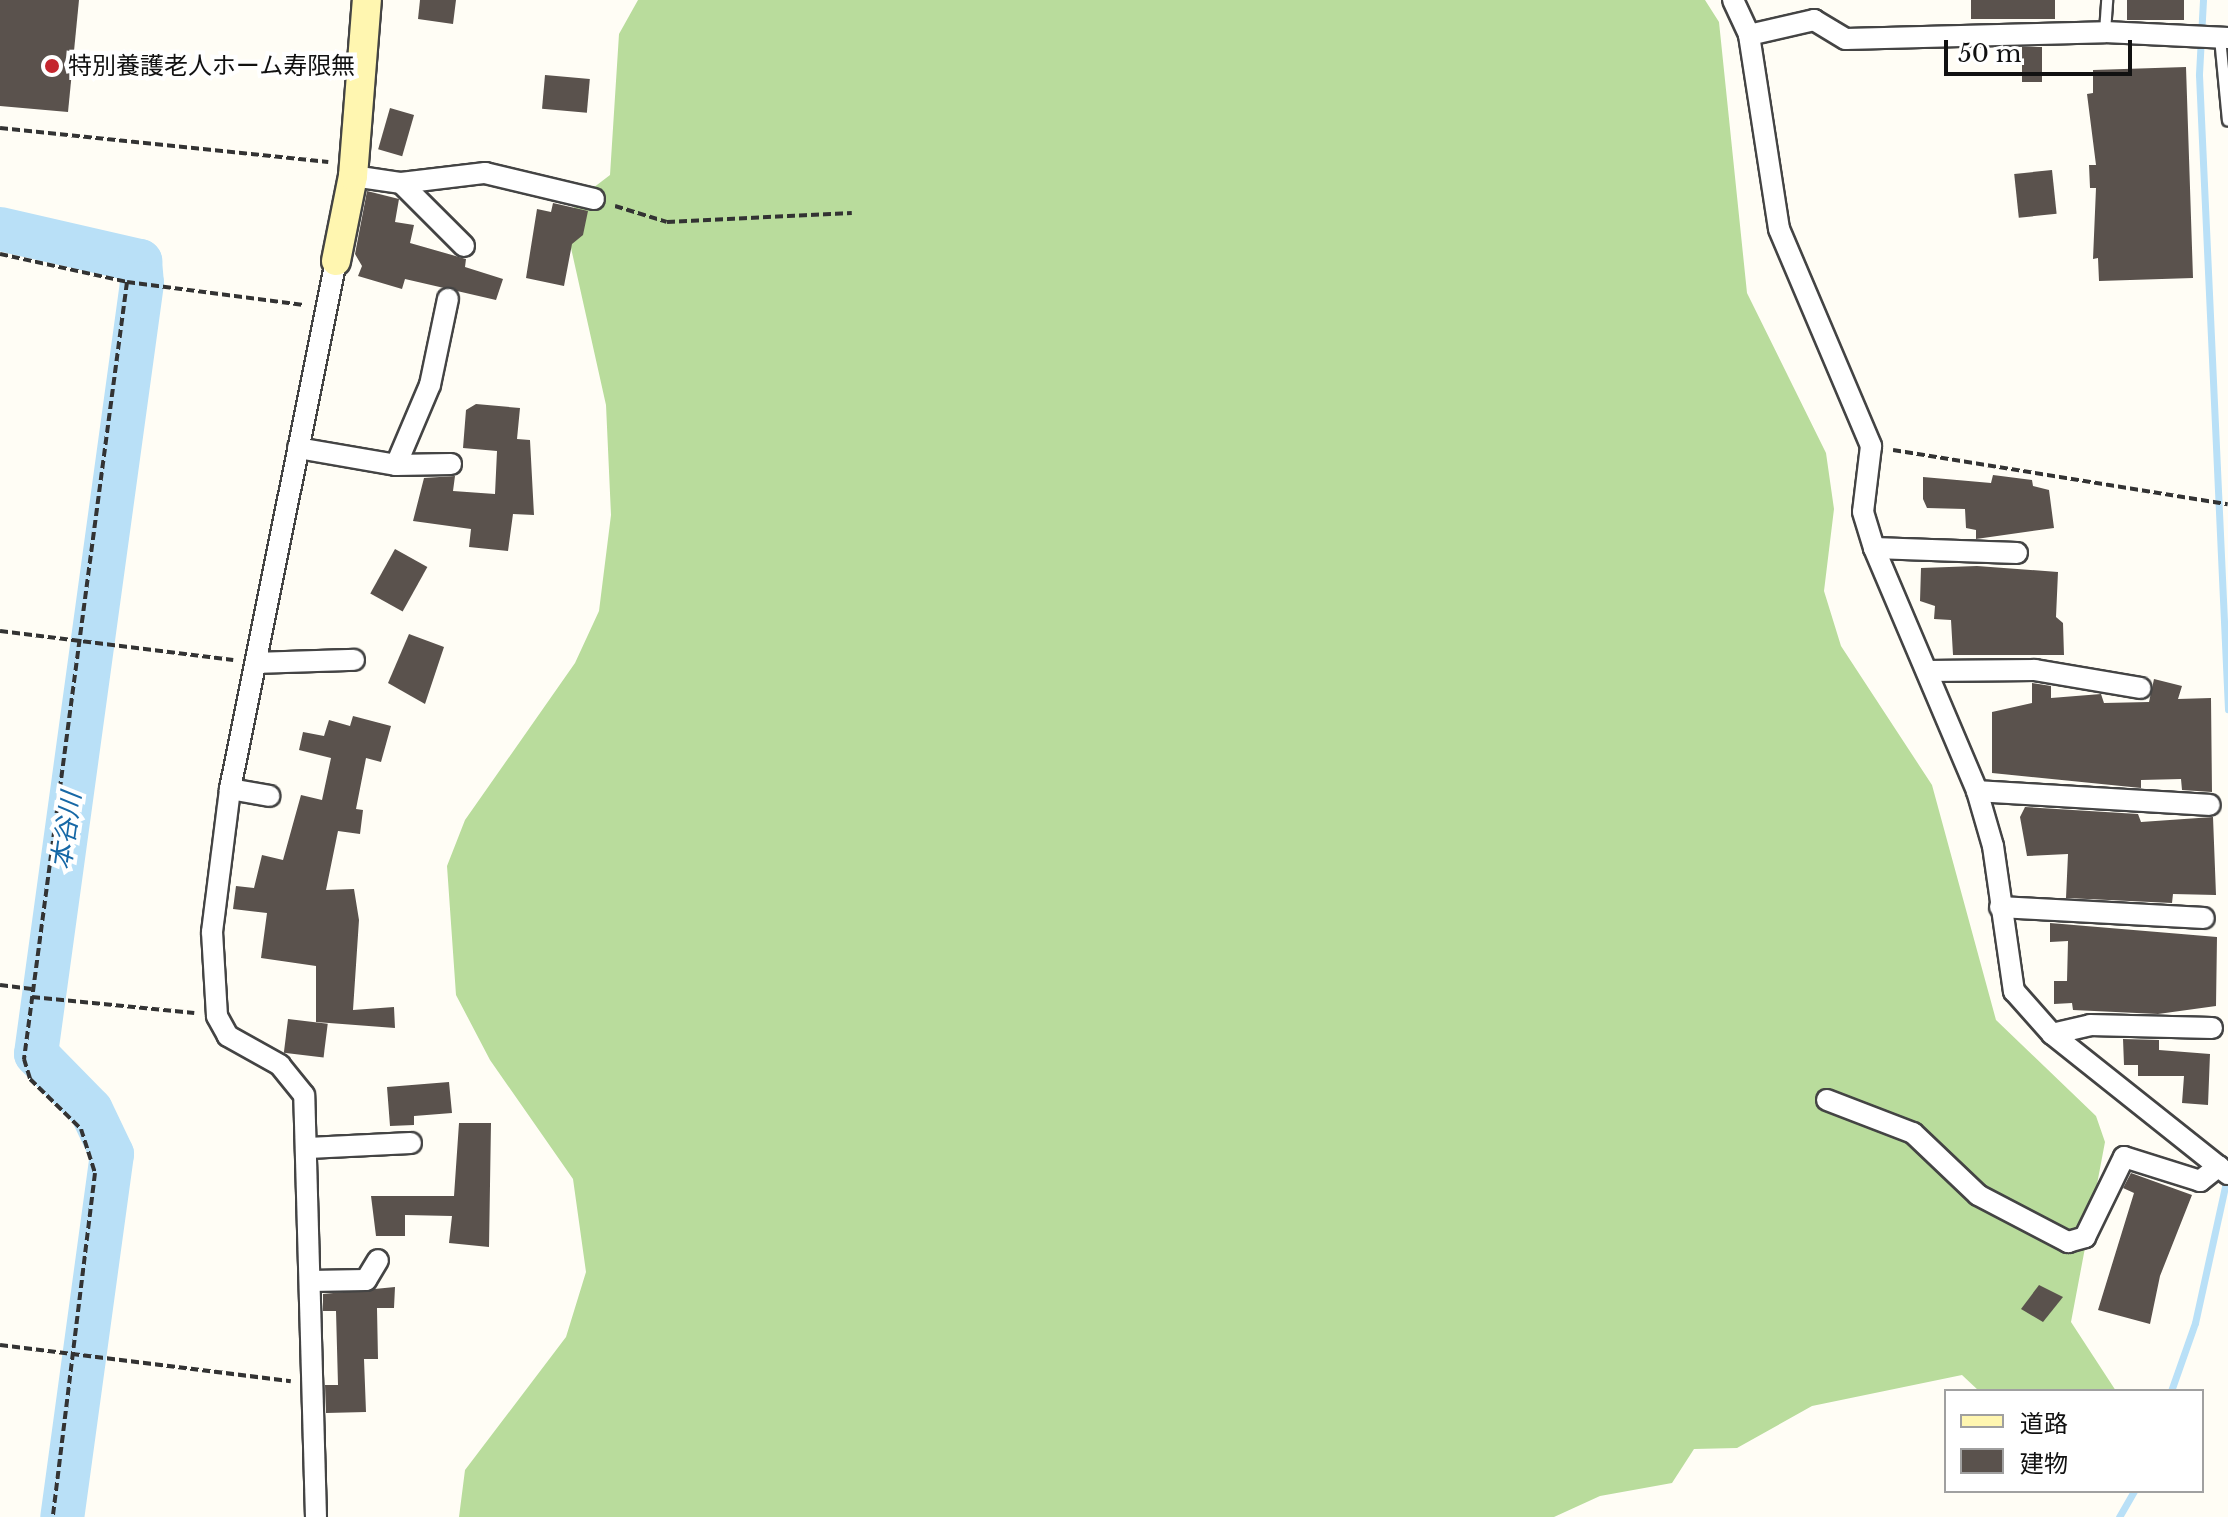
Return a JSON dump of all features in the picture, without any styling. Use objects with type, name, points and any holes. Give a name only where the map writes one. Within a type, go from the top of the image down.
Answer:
[{"type":"street","points":[[316,1517],[308,1148],[304,1095],[293,1078],[228,1036],[217,1016],[212,932],[230,789],[354,170],[367,0]]},
{"type":"street","points":[[1733,0],[1749,35],[1779,229],[1871,446],[1863,512],[1874,548],[1977,791],[1993,846],[2014,991],[2052,1034],[2223,1170],[2200,1181],[2124,1157],[2085,1237],[2068,1242],[1978,1195],[1913,1133],[1827,1100]]},
{"type":"street","points":[[1749,35],[1814,20],[1846,39],[2105,32],[2224,38]]},
{"type":"street","points":[[354,170],[401,183],[485,173],[594,199]]},
{"type":"street","points":[[401,183],[464,246]]},
{"type":"street","points":[[396,465],[430,385],[448,299]]},
{"type":"street","points":[[298,448],[396,465],[451,464]]},
{"type":"street","points":[[1874,548],[2017,553]]},
{"type":"street","points":[[256,663],[354,660]]},
{"type":"street","points":[[1927,671],[2035,670],[2140,688]]},
{"type":"street","points":[[230,789],[269,796]]},
{"type":"street","points":[[1977,791],[2210,805]]},
{"type":"street","points":[[2000,907],[2204,918]]},
{"type":"street","points":[[2052,1034],[2090,1025],[2212,1028]]},
{"type":"street","points":[[308,1148],[411,1143]]},
{"type":"street","points":[[310,1281],[366,1280],[378,1260]]},
{"type":"lane","points":[[2105,32],[2107,0]]},
{"type":"lane","points":[[2224,38],[2228,121]]},
{"type":"path","points":[[0,128],[354,170]]},
{"type":"path","points":[[594,199],[667,222],[852,213]]},
{"type":"path","points":[[0,254],[133,284],[326,307]]},
{"type":"path","points":[[53,1517],[95,1173],[81,1129],[25,1069],[34,997],[32,989],[82,642],[127,282]]},
{"type":"path","points":[[1871,446],[2228,504]]},
{"type":"path","points":[[0,631],[256,663]]},
{"type":"path","points":[[0,985],[32,989]]},
{"type":"path","points":[[34,997],[217,1016]]},
{"type":"path","points":[[0,1345],[313,1384]]},
{"type":"green space","points":[[638,0],[1705,0],[1719,22],[1747,293],[1826,453],[1834,509],[1824,591],[1841,646],[1932,785],[1996,1020],[2096,1116],[2105,1142],[2071,1322],[2115,1389],[1977,1389],[1962,1375],[1812,1406],[1737,1448],[1694,1449],[1672,1483],[1600,1496],[1554,1517],[459,1517],[465,1470],[566,1337],[586,1272],[573,1179],[490,1060],[456,995],[447,866],[465,820],[575,663],[599,611],[611,515],[606,405],[567,230],[576,201],[610,175],[619,34]]},
{"type":"building","name":"特別養護老人ホーム寿限無","points":[[0,0],[79,0],[68,112],[0,106]]},
{"type":"building","points":[[420,0],[456,0],[453,24],[418,19]]},
{"type":"building","points":[[1971,0],[2055,0],[2055,19],[1971,19]]},
{"type":"building","points":[[2127,0],[2184,0],[2184,20],[2127,20]]},
{"type":"building","points":[[2022,47],[2042,47],[2042,82],[2022,82]]},
{"type":"building","points":[[2186,67],[2193,278],[2099,281],[2098,258],[2093,259],[2096,188],[2090,188],[2089,165],[2096,165],[2087,94],[2093,93],[2093,70]]},
{"type":"building","points":[[545,75],[590,79],[587,113],[542,109]]},
{"type":"building","points":[[390,108],[414,115],[402,156],[378,149]]},
{"type":"building","points":[[2052,170],[2057,214],[2019,218],[2014,174]]},
{"type":"building","points":[[367,191],[399,199],[395,222],[414,225],[410,243],[466,259],[465,267],[503,279],[496,300],[405,279],[402,289],[358,276],[362,266],[355,254]]},
{"type":"building","points":[[553,203],[588,211],[583,235],[572,244],[564,286],[526,278],[537,209],[551,212]]},
{"type":"building","points":[[476,404],[520,408],[517,439],[530,440],[534,515],[513,514],[508,551],[469,547],[471,529],[413,521],[424,478],[455,476],[453,491],[495,494],[497,451],[463,448],[466,410]]},
{"type":"building","points":[[1993,475],[2032,480],[2033,486],[2049,490],[2054,528],[1976,539],[1976,530],[1966,528],[1965,509],[1927,508],[1923,499],[1923,477],[1991,483]]},
{"type":"building","points":[[395,549],[427,567],[403,612],[370,594]]},
{"type":"building","points":[[1977,566],[2058,572],[2056,617],[2063,623],[2064,655],[1953,655],[1951,620],[1934,619],[1935,606],[1920,601],[1921,568]]},
{"type":"building","points":[[409,634],[444,647],[425,704],[388,683]]},
{"type":"building","points":[[2154,679],[2182,686],[2178,699],[2211,698],[2212,792],[2182,790],[2181,779],[2141,780],[2141,788],[1992,773],[1992,712],[2032,703],[2032,683],[2051,686],[2051,698],[2101,694],[2104,703],[2149,702]]},
{"type":"building","points":[[353,716],[391,726],[381,762],[366,758],[356,809],[363,810],[360,834],[338,831],[326,890],[354,889],[359,920],[353,1010],[394,1007],[395,1028],[316,1022],[316,966],[261,958],[267,913],[233,909],[236,886],[254,888],[262,855],[283,860],[301,795],[322,800],[331,758],[299,750],[303,732],[324,736],[329,720],[350,726]]},
{"type":"building","points":[[2025,807],[2138,814],[2141,822],[2213,817],[2216,895],[2173,894],[2172,903],[2066,898],[2068,854],[2027,856],[2020,817]]},
{"type":"building","points":[[2050,923],[2217,937],[2216,1006],[2158,1014],[2073,1010],[2072,1003],[2054,1004],[2054,981],[2067,981],[2068,941],[2050,942]]},
{"type":"building","points":[[288,1019],[328,1024],[324,1058],[284,1053]]},
{"type":"building","points":[[2123,1039],[2159,1040],[2159,1050],[2210,1054],[2208,1105],[2182,1103],[2184,1076],[2138,1076],[2138,1065],[2124,1065]]},
{"type":"building","points":[[449,1082],[452,1113],[414,1116],[414,1125],[390,1126],[387,1087]]},
{"type":"building","points":[[459,1123],[491,1123],[489,1247],[449,1243],[452,1216],[405,1215],[405,1236],[376,1236],[371,1196],[454,1196]]},
{"type":"building","points":[[2131,1173],[2192,1195],[2160,1276],[2150,1324],[2098,1310],[2134,1193],[2123,1188]]},
{"type":"building","points":[[2039,1285],[2063,1297],[2043,1322],[2021,1309]]},
{"type":"building","points":[[395,1287],[394,1308],[377,1308],[378,1359],[364,1359],[366,1412],[326,1413],[325,1385],[338,1385],[336,1311],[323,1311],[323,1294]]},
{"type":"waterway","points":[[2203,0],[2199,75],[2228,709]]},
{"type":"waterway","name":"本谷川","points":[[0,229],[140,261],[142,283],[36,1054],[91,1110],[112,1154],[62,1517]]},
{"type":"waterway","points":[[2172,1389],[2195,1323],[2227,1177]]},
{"type":"waterway","points":[[2119,1517],[2133,1493]]},
{"type":"place","name":"特別養護老人ホーム寿限無","points":[[52,66]]}]
